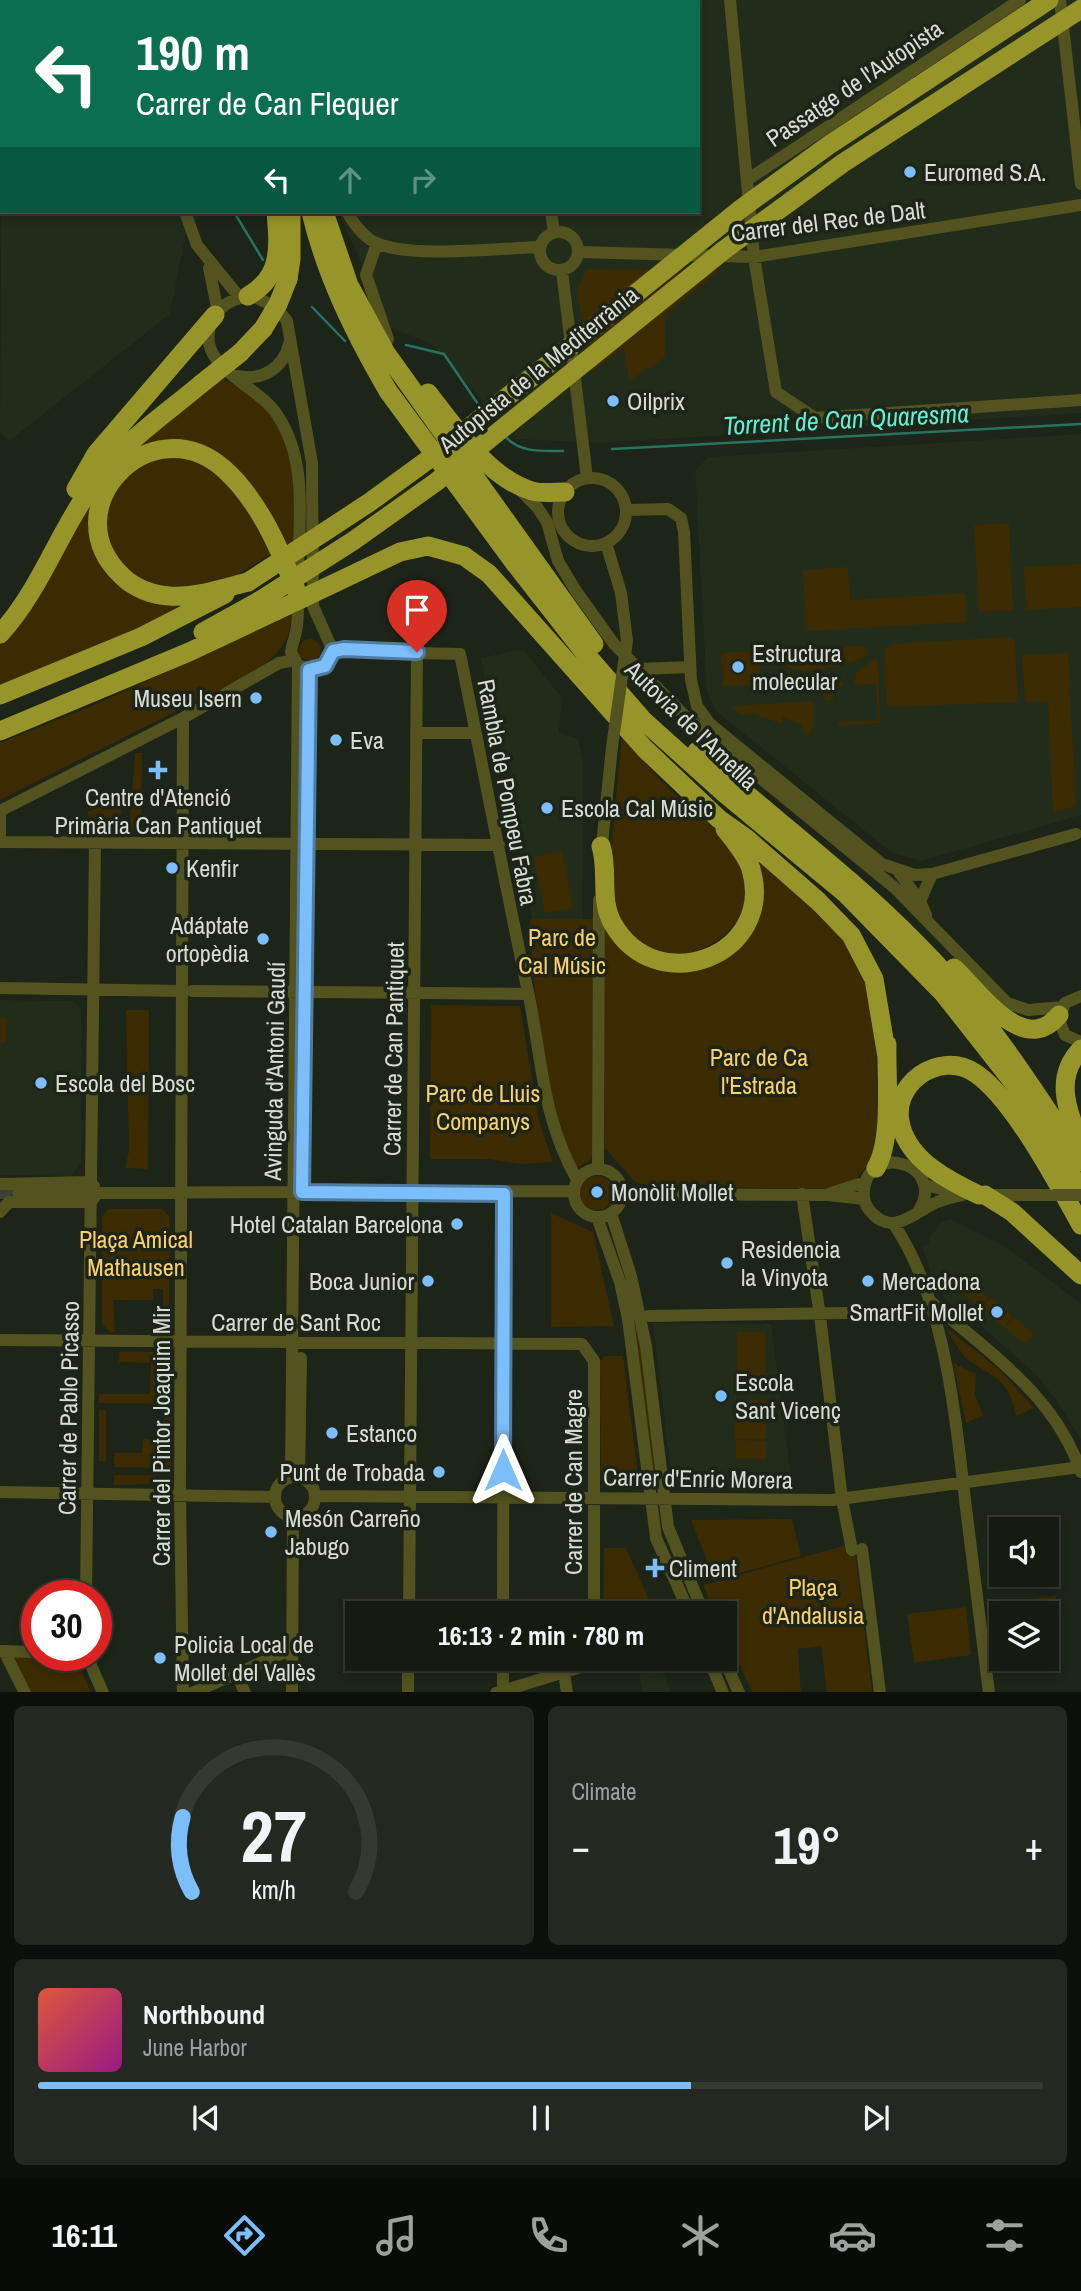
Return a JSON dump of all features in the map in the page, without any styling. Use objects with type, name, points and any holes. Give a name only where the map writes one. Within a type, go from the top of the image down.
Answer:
[{"type":"highway","name":"Autopista de la Mediterrània","points":[[0,695],[141,636],[248,582],[359,509],[440,451],[742,208],[829,145],[1048,0]]},
{"type":"highway","name":"Autopista de la Mediterrània","points":[[0,722],[148,659],[259,601],[353,541],[436,482],[724,250],[843,163],[1081,9]]},
{"type":"highway","points":[[244,297],[264,287],[274,268],[278,242],[276,214]]},
{"type":"highway","points":[[0,634],[45,570],[81,503],[106,466],[138,434],[254,339],[271,316],[288,279],[292,259],[291,214]]},
{"type":"highway","name":"Autovia de l'Ametlla","points":[[312,214],[337,290],[361,345],[388,391],[516,565],[597,668],[643,720],[884,930],[962,1016],[1023,1097],[1081,1193]]},
{"type":"highway","points":[[326,218],[388,339],[449,420],[480,454],[508,479],[531,491],[565,492]]},
{"type":"highway","name":"Autovia de l'Ametlla","points":[[326,218],[349,285],[393,364],[586,632],[628,685],[703,757],[828,859],[916,942],[1005,1047],[1081,1162]]},
{"type":"highway","points":[[45,570],[56,534],[96,454],[216,314]]},
{"type":"highway","points":[[248,582],[171,597],[145,591],[125,579],[104,553],[98,522],[102,498],[115,474],[135,458],[166,449],[196,453],[217,464],[234,480],[255,508],[297,592]]},
{"type":"highway","points":[[0,731],[189,652],[400,552],[428,546],[464,556],[489,574],[645,749],[719,819],[773,860],[851,935],[874,979],[887,1057]]},
{"type":"highway","points":[[601,846],[606,862],[604,895],[612,923],[627,942],[642,953],[666,964],[692,964],[712,957],[738,938],[748,919],[755,894],[751,867],[719,819]]},
{"type":"highway","points":[[814,867],[861,929],[884,982],[888,1020],[883,1157],[871,1175]]},
{"type":"highway","points":[[916,942],[954,968],[1018,1027],[1039,1030],[1052,1024],[1061,1011]]},
{"type":"highway","points":[[1081,1049],[1066,1069],[1064,1080],[1068,1112],[1081,1146]]},
{"type":"highway","points":[[1081,1225],[1059,1185],[988,1084],[964,1068],[953,1065],[933,1068],[908,1085],[899,1105],[901,1127],[909,1143],[937,1172],[1012,1212],[1081,1275]]},
{"type":"street","points":[[730,0],[754,257],[776,392],[815,418],[1081,400]]},
{"type":"street","name":"Passatge de l'Autopista","points":[[747,180],[1020,0]]},
{"type":"street","points":[[1060,0],[1081,184]]},
{"type":"street","name":"Carrer del Rec de Dalt","points":[[579,252],[754,257],[1081,205]]},
{"type":"street","points":[[186,214],[212,273],[216,314],[209,337],[211,351],[219,364],[272,407],[294,449],[300,487],[295,637],[291,652],[300,665]]},
{"type":"street","points":[[348,214],[364,236],[377,243],[406,250],[540,247]]},
{"type":"street","points":[[551,214],[554,232]]},
{"type":"street","points":[[554,232],[572,236],[579,252],[574,265],[562,271],[545,265],[540,257],[540,247],[548,235],[554,232]]},
{"type":"street","points":[[377,243],[366,275],[388,339]]},
{"type":"street","points":[[202,253],[244,297],[266,300],[281,311],[289,327],[312,463],[313,606],[333,651],[325,666],[279,663],[183,718],[1,811],[0,842],[499,845]]},
{"type":"street","points":[[562,271],[587,478]]},
{"type":"street","points":[[216,314],[244,297]]},
{"type":"street","points":[[237,376],[259,376],[272,370],[283,360],[290,339]]},
{"type":"street","points":[[587,478],[598,478],[618,489],[627,510],[625,524],[618,535],[607,543],[587,546],[578,543],[563,530],[558,511],[565,492],[587,478]]},
{"type":"street","points":[[508,479],[537,507],[547,522],[558,561],[614,643],[687,719],[895,888],[1007,1003],[1028,1010],[1061,1011],[1080,994]]},
{"type":"street","points":[[627,510],[668,509],[681,518],[691,667],[697,706],[710,724],[882,864],[898,871],[932,874],[1076,834]]},
{"type":"street","points":[[598,1169],[601,846],[627,641],[621,593],[607,543]]},
{"type":"street","points":[[295,637],[305,629],[323,630]]},
{"type":"street","points":[[333,651],[417,652]]},
{"type":"street","name":"Rambla de Pompeu Fabra","points":[[417,652],[460,654],[499,845],[513,930],[528,994],[548,1112],[575,1186]]},
{"type":"street","name":"Carrer de Can Pantiquet","points":[[409,1601],[417,652]]},
{"type":"street","name":"Avinguda d'Antoni Gaudí","points":[[295,1477],[301,845],[300,665]]},
{"type":"street","points":[[639,669],[691,667]]},
{"type":"street","name":"Carrer del Pintor Joaquim Mir","points":[[183,718],[188,992],[182,1193],[180,1495],[184,1692]]},
{"type":"street","points":[[416,733],[472,733]]},
{"type":"street","name":"Carrer de Pablo Picasso","points":[[86,1580],[95,843]]},
{"type":"street","points":[[898,871],[920,901],[929,922]]},
{"type":"street","points":[[920,901],[932,874]]},
{"type":"street","points":[[0,988],[92,992],[528,994]]},
{"type":"street","points":[[1061,1011],[1060,1025],[1065,1034],[1081,1042]]},
{"type":"street","points":[[828,1195],[871,1175],[889,1163],[902,1163],[919,1174],[924,1185],[924,1202],[918,1212]]},
{"type":"street","points":[[598,1169],[613,1175],[622,1194],[611,1213],[597,1217],[580,1209],[575,1186],[583,1174],[598,1169]]},
{"type":"street","points":[[871,1175],[864,1199],[872,1214],[893,1223],[912,1251],[929,1300],[944,1360],[964,1484],[989,1692]]},
{"type":"street","points":[[4,1183],[92,1192]]},
{"type":"street","points":[[924,1185],[977,1195]]},
{"type":"street","points":[[0,1212],[13,1198],[92,1192],[412,1191],[504,1194],[575,1186]]},
{"type":"street","points":[[893,1223],[909,1220],[938,1201],[977,1195],[1081,1193]]},
{"type":"street","points":[[503,1601],[504,1194]]},
{"type":"street","points":[[622,1194],[802,1194],[864,1199]]},
{"type":"street","points":[[802,1194],[842,1499],[857,1549],[880,1692]]},
{"type":"street","points":[[611,1213],[631,1276],[646,1346],[668,1527],[699,1601]]},
{"type":"street","points":[[597,1217],[620,1282],[628,1319],[656,1538],[684,1601]]},
{"type":"street","points":[[929,1300],[997,1355],[1026,1383],[1061,1428],[1080,1469]]},
{"type":"street","points":[[648,1316],[820,1316],[919,1312]]},
{"type":"street","name":"Carrer de Sant Roc","points":[[0,1340],[582,1344],[589,1351]]},
{"type":"street","name":"Carrer de Can Magre","points":[[589,1351],[594,1361],[594,1601]]},
{"type":"street","name":"Carrer d'Enric Morera","points":[[315,1496],[411,1495],[650,1501],[842,1499],[1080,1469]]},
{"type":"street","points":[[295,1477],[311,1486],[315,1496],[308,1512],[293,1518],[279,1509],[275,1497],[281,1483],[295,1477]]},
{"type":"street","points":[[0,1492],[275,1497]]},
{"type":"street","points":[[292,1692],[293,1518]]},
{"type":"street","points":[[192,1692],[292,1649]]},
{"type":"street","points":[[2,1651],[21,1652]]},
{"type":"street","points":[[2,1651],[25,1692]]},
{"type":"street","points":[[94,1671],[103,1692]]},
{"type":"street","points":[[408,1671],[408,1692]]},
{"type":"street","points":[[502,1671],[500,1691],[564,1672],[567,1692]]},
{"type":"street","points":[[714,1671],[723,1692]]},
{"type":"street","points":[[729,1671],[739,1692]]},
{"type":"shaded area","points":[[700,0],[1081,0],[1081,413],[599,443],[516,439],[432,344],[391,328],[339,214],[700,214]]},
{"type":"shaded area","points":[[1,214],[199,214],[185,238],[170,314],[8,442],[0,432]]},
{"type":"shaded area","points":[[1081,434],[1081,815],[921,861],[891,852],[717,712],[707,692],[695,471],[708,457]]},
{"type":"shaded area","name":"Escola Cal Músic","points":[[523,649],[562,698],[559,732],[578,739],[583,760],[582,919],[532,919],[481,658]]},
{"type":"shaded area","name":"Escola del Bosc","points":[[0,1000],[73,1001],[81,1009],[81,1164],[71,1176],[0,1175]]},
{"type":"shaded area","points":[[950,1219],[1006,1247],[1081,1304],[1081,1439],[1057,1401],[1035,1374],[978,1323],[949,1303],[935,1286],[922,1246],[929,1243],[929,1238],[942,1222]]},
{"type":"shaded area","name":"Escola Sant Vicenç","points":[[653,1323],[771,1324],[792,1484],[672,1483]]},
{"type":"shaded area","points":[[639,1671],[662,1671],[671,1692],[642,1692]]},
{"type":"green space","points":[[587,269],[720,270],[665,315],[665,357],[629,381],[624,348],[590,372],[577,289]]},
{"type":"green space","points":[[221,377],[246,393],[265,410],[278,426],[287,444],[295,486],[296,540],[282,548],[238,475],[146,447],[91,516],[140,595],[178,607],[134,630],[0,685],[0,640],[112,464]]},
{"type":"green space","points":[[163,455],[185,458],[218,474],[242,501],[271,554],[235,576],[211,583],[171,589],[135,579],[105,541],[104,514],[125,472]]},
{"type":"green space","points":[[1009,523],[1013,610],[979,612],[974,525]]},
{"type":"green space","points":[[1081,564],[1081,607],[1026,610],[1024,567]]},
{"type":"green space","points":[[848,567],[850,600],[965,593],[967,622],[806,631],[803,570]]},
{"type":"green space","points":[[291,615],[285,641],[268,661],[254,672],[0,800],[0,743],[101,702]]},
{"type":"green space","points":[[1011,637],[1015,642],[1018,702],[887,707],[884,650],[892,644]]},
{"type":"green space","points":[[310,639],[318,642],[321,650],[318,658],[310,661],[302,658],[299,650],[302,642]]},
{"type":"green space","points":[[860,646],[867,649],[864,657],[842,665],[814,670],[788,667],[779,661],[775,650]]},
{"type":"green space","points":[[747,651],[758,660],[761,685],[723,686],[721,653]]},
{"type":"green space","points":[[1068,653],[1076,806],[1053,813],[1048,701],[1025,702],[1022,655]]},
{"type":"green space","points":[[875,659],[878,662],[880,723],[839,726],[838,722],[878,720],[876,684],[854,685],[856,672]]},
{"type":"green space","points":[[790,673],[812,677],[813,683],[774,685],[775,678]]},
{"type":"green space","points":[[835,678],[841,678],[843,686],[833,687],[833,700],[825,701],[824,687]]},
{"type":"green space","points":[[813,701],[814,724],[809,736],[804,734],[802,725],[782,717],[782,724],[753,714],[741,715],[731,706]]},
{"type":"green space","points":[[622,735],[664,784],[722,837],[740,861],[745,875],[744,904],[739,917],[722,937],[698,950],[670,956],[648,951],[632,936],[606,902]]},
{"type":"green space","points":[[135,753],[142,753],[141,832],[129,832]]},
{"type":"green space","points":[[88,801],[121,808],[120,832],[94,832],[87,811],[92,811]]},
{"type":"green space","points":[[562,851],[573,908],[545,913],[534,857]]},
{"type":"green space","name":"Parc de Ca l'Estrada","points":[[751,853],[844,934],[868,982],[876,1032],[878,1117],[875,1154],[855,1181],[834,1189],[647,1186],[634,1181],[605,1148],[604,923],[655,963],[741,940]]},
{"type":"green space","name":"Parc de Cal Músic","points":[[532,919],[593,919],[592,1155],[591,1160],[578,1167],[567,1151],[557,1125],[549,1090],[537,1012],[531,943]]},
{"type":"green space","name":"Parc de Lluis Companys","points":[[431,1005],[520,1006],[539,1122],[553,1162],[522,1164],[488,1159],[430,1159]]},
{"type":"green space","points":[[126,1010],[149,1010],[148,1169],[125,1168],[129,1151]]},
{"type":"green space","points":[[0,1018],[7,1018],[6,1042],[1,1043],[1,1072]]},
{"type":"green space","points":[[597,1176],[609,1181],[614,1193],[609,1205],[597,1210],[585,1205],[580,1193],[585,1181]]},
{"type":"green space","name":"Plaça Amical Mathausen","points":[[109,1209],[162,1209],[170,1217],[169,1326],[163,1332],[163,1289],[153,1289],[153,1300],[113,1300],[115,1332],[110,1332],[102,1324],[102,1216]]},
{"type":"green space","points":[[551,1213],[593,1232],[614,1326],[551,1327]]},
{"type":"green space","name":"SmartFit Mollet","points":[[966,1279],[988,1297],[980,1307],[957,1289]]},
{"type":"green space","name":"SmartFit Mollet","points":[[990,1298],[1013,1316],[1004,1327],[981,1309]]},
{"type":"green space","name":"SmartFit Mollet","points":[[1014,1317],[1034,1334],[1026,1344],[1005,1328]]},
{"type":"green space","points":[[639,1326],[658,1471],[651,1472],[632,1327]]},
{"type":"green space","points":[[946,1328],[999,1369],[1034,1408],[1016,1416],[1005,1387],[968,1360]]},
{"type":"green space","points":[[737,1332],[765,1332],[765,1390],[737,1390]]},
{"type":"green space","points":[[119,1352],[163,1352],[171,1360],[171,1468],[164,1468],[164,1404],[99,1403],[99,1394],[150,1394],[151,1363],[119,1362]]},
{"type":"green space","points":[[604,1356],[623,1356],[639,1483],[601,1481],[600,1361]]},
{"type":"green space","points":[[953,1363],[976,1374],[975,1395],[983,1415],[966,1423]]},
{"type":"green space","points":[[736,1400],[767,1400],[767,1419],[735,1419]]},
{"type":"green space","points":[[99,1410],[106,1410],[106,1461],[99,1461]]},
{"type":"green space","points":[[735,1421],[766,1421],[766,1439],[735,1439]]},
{"type":"green space","points":[[143,1439],[156,1439],[156,1468],[114,1467],[114,1453],[142,1453]]},
{"type":"green space","points":[[736,1440],[766,1441],[766,1459],[735,1459]]},
{"type":"green space","points":[[114,1475],[156,1475],[156,1484],[114,1485]]},
{"type":"green space","points":[[792,1519],[801,1556],[715,1580],[691,1520]]},
{"type":"green space","name":"Plaça d'Andalusia","points":[[854,1543],[872,1692],[827,1692],[821,1646],[798,1649],[801,1692],[752,1692],[737,1659],[737,1601],[710,1601],[703,1585]]},
{"type":"green space","points":[[604,1548],[626,1548],[650,1601],[603,1601]]},
{"type":"green space","points":[[1056,1596],[1057,1601],[1015,1601]]},
{"type":"green space","points":[[966,1607],[971,1655],[914,1663],[907,1614]]},
{"type":"green space","points":[[14,1657],[21,1657],[21,1671],[81,1671],[91,1692],[31,1692]]},
{"type":"waterway","points":[[235,214],[263,260]]},
{"type":"waterway","points":[[312,307],[345,341]]},
{"type":"waterway","points":[[406,345],[444,354],[480,407]]},
{"type":"waterway","name":"Torrent de Can Quaresma","points":[[612,449],[1081,424]]},
{"type":"waterway","name":"Torrent de Can Quaresma","points":[[505,436],[524,448],[563,451]]},
{"type":"tunnel","points":[[0,1193],[18,1193]]},
{"type":"place","name":"Euromed S.A.","points":[[910,172]]},
{"type":"place","name":"Oilprix","points":[[613,401]]},
{"type":"place","name":"Estructura molecular","points":[[738,667]]},
{"type":"place","name":"Museu Isern","points":[[256,698]]},
{"type":"place","name":"Eva","points":[[336,740]]},
{"type":"place","name":"Centre d'Atenció Primària Can Pantiquet","points":[[158,770]]},
{"type":"place","name":"Escola Cal Músic","points":[[547,808]]},
{"type":"place","name":"Kenfir","points":[[172,868]]},
{"type":"place","name":"Adáptate ortopèdia","points":[[263,939]]},
{"type":"place","name":"Escola del Bosc","points":[[41,1083]]},
{"type":"place","name":"Monòlit Mollet","points":[[597,1192]]},
{"type":"place","name":"Hotel Catalan Barcelona","points":[[457,1224]]},
{"type":"place","name":"Residencia la Vinyota","points":[[727,1263]]},
{"type":"place","name":"Boca Junior","points":[[428,1281]]},
{"type":"place","name":"Mercadona","points":[[868,1281]]},
{"type":"place","name":"SmartFit Mollet","points":[[997,1312]]},
{"type":"place","name":"Escola Sant Vicenç","points":[[721,1396]]},
{"type":"place","name":"Estanco","points":[[332,1433]]},
{"type":"place","name":"Punt de Trobada","points":[[439,1472]]},
{"type":"place","name":"Mesón Carreño Jabugo","points":[[271,1532]]},
{"type":"place","name":"Climent","points":[[655,1568]]},
{"type":"place","name":"Policia Local de Mollet del Vallès","points":[[160,1658]]},
{"type":"route","points":[[417,652],[344,649],[333,651],[325,666],[309,670],[304,863],[302,1192],[504,1194],[503,1470]]}]
